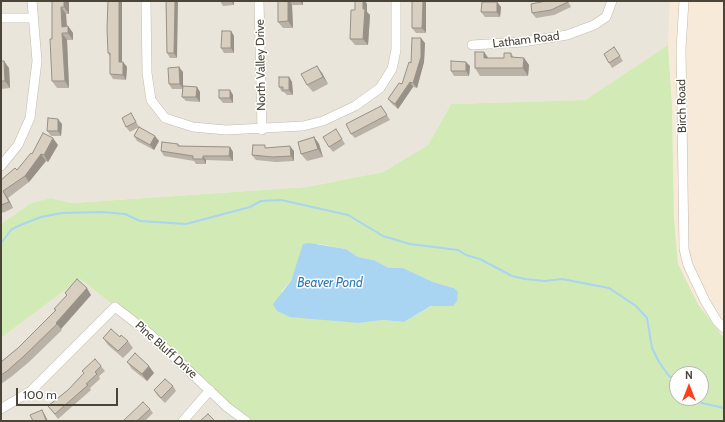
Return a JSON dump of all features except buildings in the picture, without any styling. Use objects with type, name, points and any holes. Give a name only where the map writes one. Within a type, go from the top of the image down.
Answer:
[{"type":"street","points":[[1,166],[18,145],[30,118],[37,61],[32,1]]},
{"type":"street","points":[[146,1],[147,73],[150,100],[166,118],[193,127],[226,130],[262,130],[303,126],[323,121],[355,106],[380,88],[392,69],[396,50],[396,1]]},
{"type":"street","name":"North Valley Drive","points":[[259,1],[262,130]]},
{"type":"street","name":"Latham Road","points":[[472,45],[524,42],[567,35],[594,25],[606,17],[612,1]]},
{"type":"street","name":"Birch Road","points":[[684,1],[681,48],[684,249],[688,265],[706,302],[717,321],[724,328]]},
{"type":"street","points":[[1,18],[33,18]]},
{"type":"street","name":"Pine Bluff Drive","points":[[1,409],[31,391],[115,307],[150,334],[210,390],[246,421]]},
{"type":"street","points":[[183,421],[210,390]]},
{"type":"shaded area","points":[[1,1],[670,1],[669,38],[724,1],[724,338],[668,45],[585,100],[451,104],[428,145],[383,172],[307,187],[72,203],[51,198],[31,203],[1,224]]},
{"type":"shaded area","points":[[670,1],[724,1],[724,338],[698,304],[678,264],[674,218],[672,105],[668,45]]},
{"type":"shaded area","points":[[80,279],[126,315],[243,421],[1,421],[1,338]]},
{"type":"green space","points":[[668,45],[672,105],[674,218],[678,264],[698,304],[724,338],[724,421],[243,421],[126,315],[80,279],[1,338],[1,224],[31,203],[51,198],[72,203],[307,187],[383,172],[428,145],[451,104],[585,100]],"holes":[[[318,244],[346,249],[358,257],[374,260],[389,268],[403,268],[433,282],[454,288],[442,306],[432,306],[404,322],[383,320],[359,323],[344,320],[281,292],[291,281],[300,256]]]},
{"type":"water","name":"Beaver Pond","points":[[309,243],[346,249],[358,257],[374,260],[389,268],[403,268],[433,282],[454,288],[458,292],[457,301],[453,306],[431,306],[404,322],[383,320],[359,323],[290,317],[277,311],[273,304],[291,281],[303,244]]},
{"type":"waterway","points":[[1,243],[12,229],[41,217],[62,213],[102,212],[125,214],[140,221],[186,224],[250,207],[261,201],[281,200],[348,215],[383,236],[410,244],[458,250],[466,255],[480,259],[512,276],[545,281],[562,279],[609,288],[636,306],[647,318],[652,348],[659,362],[669,376]]},
{"type":"waterway","points":[[709,405],[724,408]]}]
